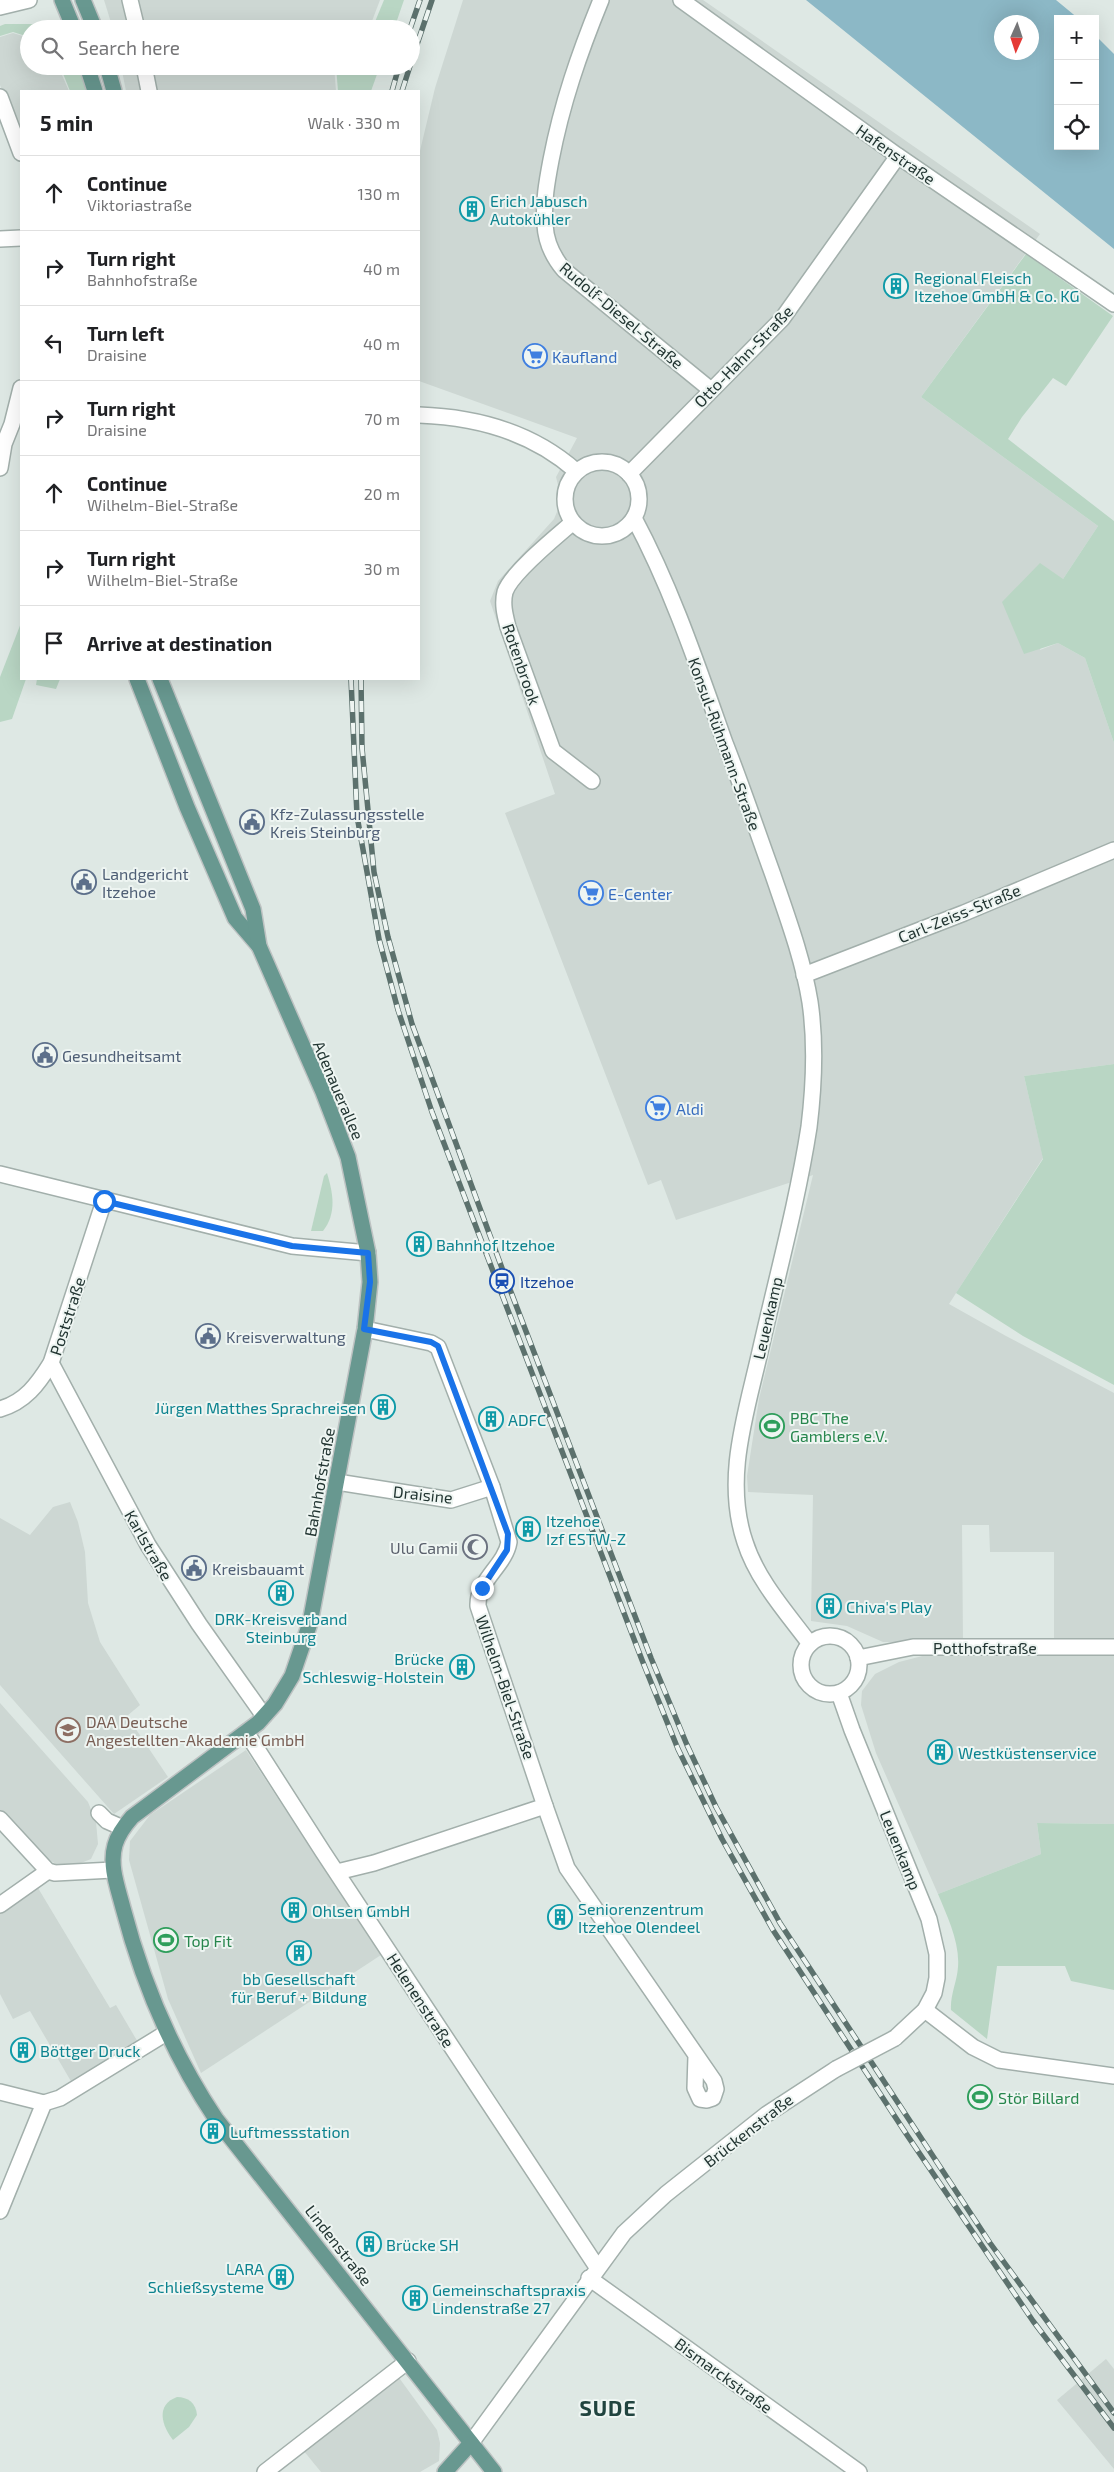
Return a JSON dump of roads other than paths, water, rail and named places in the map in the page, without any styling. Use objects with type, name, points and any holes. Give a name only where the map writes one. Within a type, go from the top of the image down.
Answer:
[{"type":"main road","points":[[62,0],[70,20]]},
{"type":"main road","points":[[83,0],[91,20]]},
{"type":"main road","points":[[90,75],[95,90]]},
{"type":"main road","points":[[110,75],[114,90]]},
{"type":"main road","name":"Adenauerallee","points":[[138,680],[183,798],[235,918],[259,946]]},
{"type":"main road","name":"Adenauerallee","points":[[160,680],[253,909],[259,946],[341,1137],[355,1185],[368,1253]]},
{"type":"main road","name":"Bahnhofstraße","points":[[113,1870],[115,1845],[123,1828],[138,1810],[246,1732],[264,1716],[288,1685],[306,1640],[337,1482],[364,1329],[370,1282],[368,1253]]},
{"type":"main road","name":"Lindenstraße","points":[[113,1870],[143,1977],[166,2034],[194,2086],[216,2119],[494,2472]]},
{"type":"main road","points":[[445,2472],[471,2443]]},
{"type":"street","points":[[0,7],[29,0]]},
{"type":"street","points":[[130,0],[135,20]]},
{"type":"street","name":"Rudolf-Diesel-Straße","points":[[601,0],[575,64],[555,143],[545,198],[545,224],[549,246],[558,263],[568,273],[711,390]]},
{"type":"street","name":"Hafenstraße","points":[[681,0],[898,156],[1114,304]]},
{"type":"street","points":[[146,75],[149,90]]},
{"type":"street","points":[[0,97],[20,150]]},
{"type":"street","name":"Otto-Hahn-Straße","points":[[629,474],[788,312],[898,156]]},
{"type":"street","points":[[0,239],[20,238]]},
{"type":"street","points":[[0,468],[2,443],[12,424],[20,392]]},
{"type":"street","points":[[420,415],[461,417],[492,425],[536,442],[560,456],[576,471]]},
{"type":"street","points":[[604,462],[618,466],[629,474],[638,489],[639,502],[634,518],[627,527],[612,535],[597,535],[583,531],[572,523],[566,514],[565,494],[570,479],[576,471],[591,464],[604,462]]},
{"type":"street","name":"Konsul-Rühmann-Straße","points":[[634,518],[686,634],[776,885],[804,974]]},
{"type":"street","name":"Rotenbrook","points":[[572,523],[514,577],[506,590],[504,606],[508,627],[553,751],[592,781]]},
{"type":"street","name":"Carl-Zeiss-Straße","points":[[804,974],[964,913],[1114,850]]},
{"type":"street","name":"Leuenkamp","points":[[804,974],[810,1001],[813,1035],[812,1106],[803,1159],[743,1425],[736,1488],[739,1521],[748,1552],[766,1584],[810,1644]]},
{"type":"street","points":[[0,1174],[292,1246],[368,1253]]},
{"type":"street","name":"Poststraße","points":[[0,1409],[22,1400],[36,1386],[51,1363],[104,1201]]},
{"type":"street","points":[[364,1329],[431,1342],[438,1346],[492,1487]]},
{"type":"street","name":"Karlstraße","points":[[51,1363],[148,1545],[199,1624],[264,1716]]},
{"type":"street","name":"Draisine","points":[[337,1482],[451,1500],[492,1487]]},
{"type":"street","name":"Wilhelm-Biel-Straße","points":[[492,1487],[509,1542],[507,1550],[482,1588],[478,1606],[567,1868],[696,2056]]},
{"type":"street","points":[[823,1637],[838,1637],[851,1645],[858,1658],[859,1669],[855,1679],[849,1688],[839,1693],[822,1693],[807,1684],[800,1668],[801,1659],[810,1644],[823,1637]]},
{"type":"street","name":"Potthofstraße","points":[[858,1658],[913,1647],[1114,1647]]},
{"type":"street","name":"Leuenkamp","points":[[839,1693],[935,1939],[938,1954],[937,1978],[934,1993],[926,2010]]},
{"type":"street","name":"Helenenstraße","points":[[246,1732],[593,2272]]},
{"type":"street","points":[[337,1872],[374,1863],[546,1806]]},
{"type":"street","points":[[99,1813],[107,1821],[123,1828]]},
{"type":"street","points":[[0,1819],[48,1871],[72,1873],[113,1870]]},
{"type":"street","points":[[0,1905],[48,1871]]},
{"type":"street","points":[[926,2010],[972,2047],[999,2060],[1114,2076]]},
{"type":"street","name":"Brückenstraße","points":[[471,2443],[593,2272],[624,2233],[666,2194],[773,2110],[836,2069],[895,2038],[926,2010]]},
{"type":"street","points":[[0,2092],[44,2104],[60,2098],[166,2034]]},
{"type":"street","points":[[0,2211],[44,2104]]},
{"type":"street","name":"Bismarckstraße","points":[[593,2272],[859,2472]]},
{"type":"street","points":[[265,2472],[408,2361]]},
{"type":"water","points":[[806,0],[1056,0],[1074,15],[1054,15],[1054,150],[1099,150],[1099,39],[1114,54],[1114,249]]},
{"type":"railway","points":[[413,20],[420,0]]},
{"type":"railway","points":[[420,35],[432,0]]},
{"type":"railway","points":[[392,90],[396,75]]},
{"type":"railway","points":[[402,90],[407,75]]},
{"type":"railway","points":[[351,680],[357,816],[379,939],[398,1010],[432,1112],[642,1660],[678,1749],[722,1839],[773,1930],[907,2135],[1033,2321],[1114,2428]]},
{"type":"railway","points":[[361,680],[362,748],[374,872],[388,937],[412,1024],[506,1279],[651,1658],[687,1745],[716,1807],[780,1923],[990,2243],[1114,2413]]},
{"type":"place","name":"Erich Jabusch Autokühler","points":[[472,209]]},
{"type":"place","name":"Regional Fleisch Itzehoe GmbH & Co. KG","points":[[896,286]]},
{"type":"place","name":"Kaufland","points":[[535,356]]},
{"type":"place","name":"Kfz-Zulassungsstelle Kreis Steinburg","points":[[252,822]]},
{"type":"place","name":"Landgericht Itzehoe","points":[[84,882]]},
{"type":"place","name":"E-Center","points":[[591,893]]},
{"type":"place","name":"Gesundheitsamt","points":[[45,1055]]},
{"type":"place","name":"Aldi","points":[[658,1108]]},
{"type":"place","name":"Bahnhof Itzehoe","points":[[419,1244]]},
{"type":"place","name":"Itzehoe","points":[[502,1281]]},
{"type":"place","name":"Kreisverwaltung","points":[[208,1336]]},
{"type":"place","name":"Jürgen Matthes Sprachreisen","points":[[383,1407]]},
{"type":"place","name":"ADFC","points":[[491,1419]]},
{"type":"place","name":"PBC The Gamblers e.V.","points":[[772,1426]]},
{"type":"place","name":"Itzehoe Izf ESTW-Z","points":[[528,1529]]},
{"type":"place","name":"Ulu Camii","points":[[475,1547]]},
{"type":"place","name":"Kreisbauamt","points":[[194,1568]]},
{"type":"place","name":"DRK-Kreisverband Steinburg","points":[[281,1593]]},
{"type":"place","name":"Chiva's Play","points":[[829,1606]]},
{"type":"place","name":"Brücke Schleswig-Holstein","points":[[462,1667]]},
{"type":"place","name":"DAA Deutsche Angestellten-Akademie GmbH","points":[[68,1730]]},
{"type":"place","name":"Westküstenservice","points":[[940,1752]]},
{"type":"place","name":"Ohlsen GmbH","points":[[294,1910]]},
{"type":"place","name":"Seniorenzentrum Itzehoe Olendeel","points":[[560,1917]]},
{"type":"place","name":"Top Fit","points":[[166,1940]]},
{"type":"place","name":"bb Gesellschaft für Beruf + Bildung","points":[[299,1953]]},
{"type":"place","name":"Böttger Druck","points":[[23,2050]]},
{"type":"place","name":"Stör Billard","points":[[980,2097]]},
{"type":"place","name":"Luftmessstation","points":[[213,2131]]},
{"type":"place","name":"Brücke SH","points":[[369,2244]]},
{"type":"place","name":"LARA Schließsysteme","points":[[281,2277]]},
{"type":"place","name":"Gemeinschaftspraxis Lindenstraße 27","points":[[415,2298]]},
{"type":"district","name":"SUDE","points":[[608,2407]]}]
